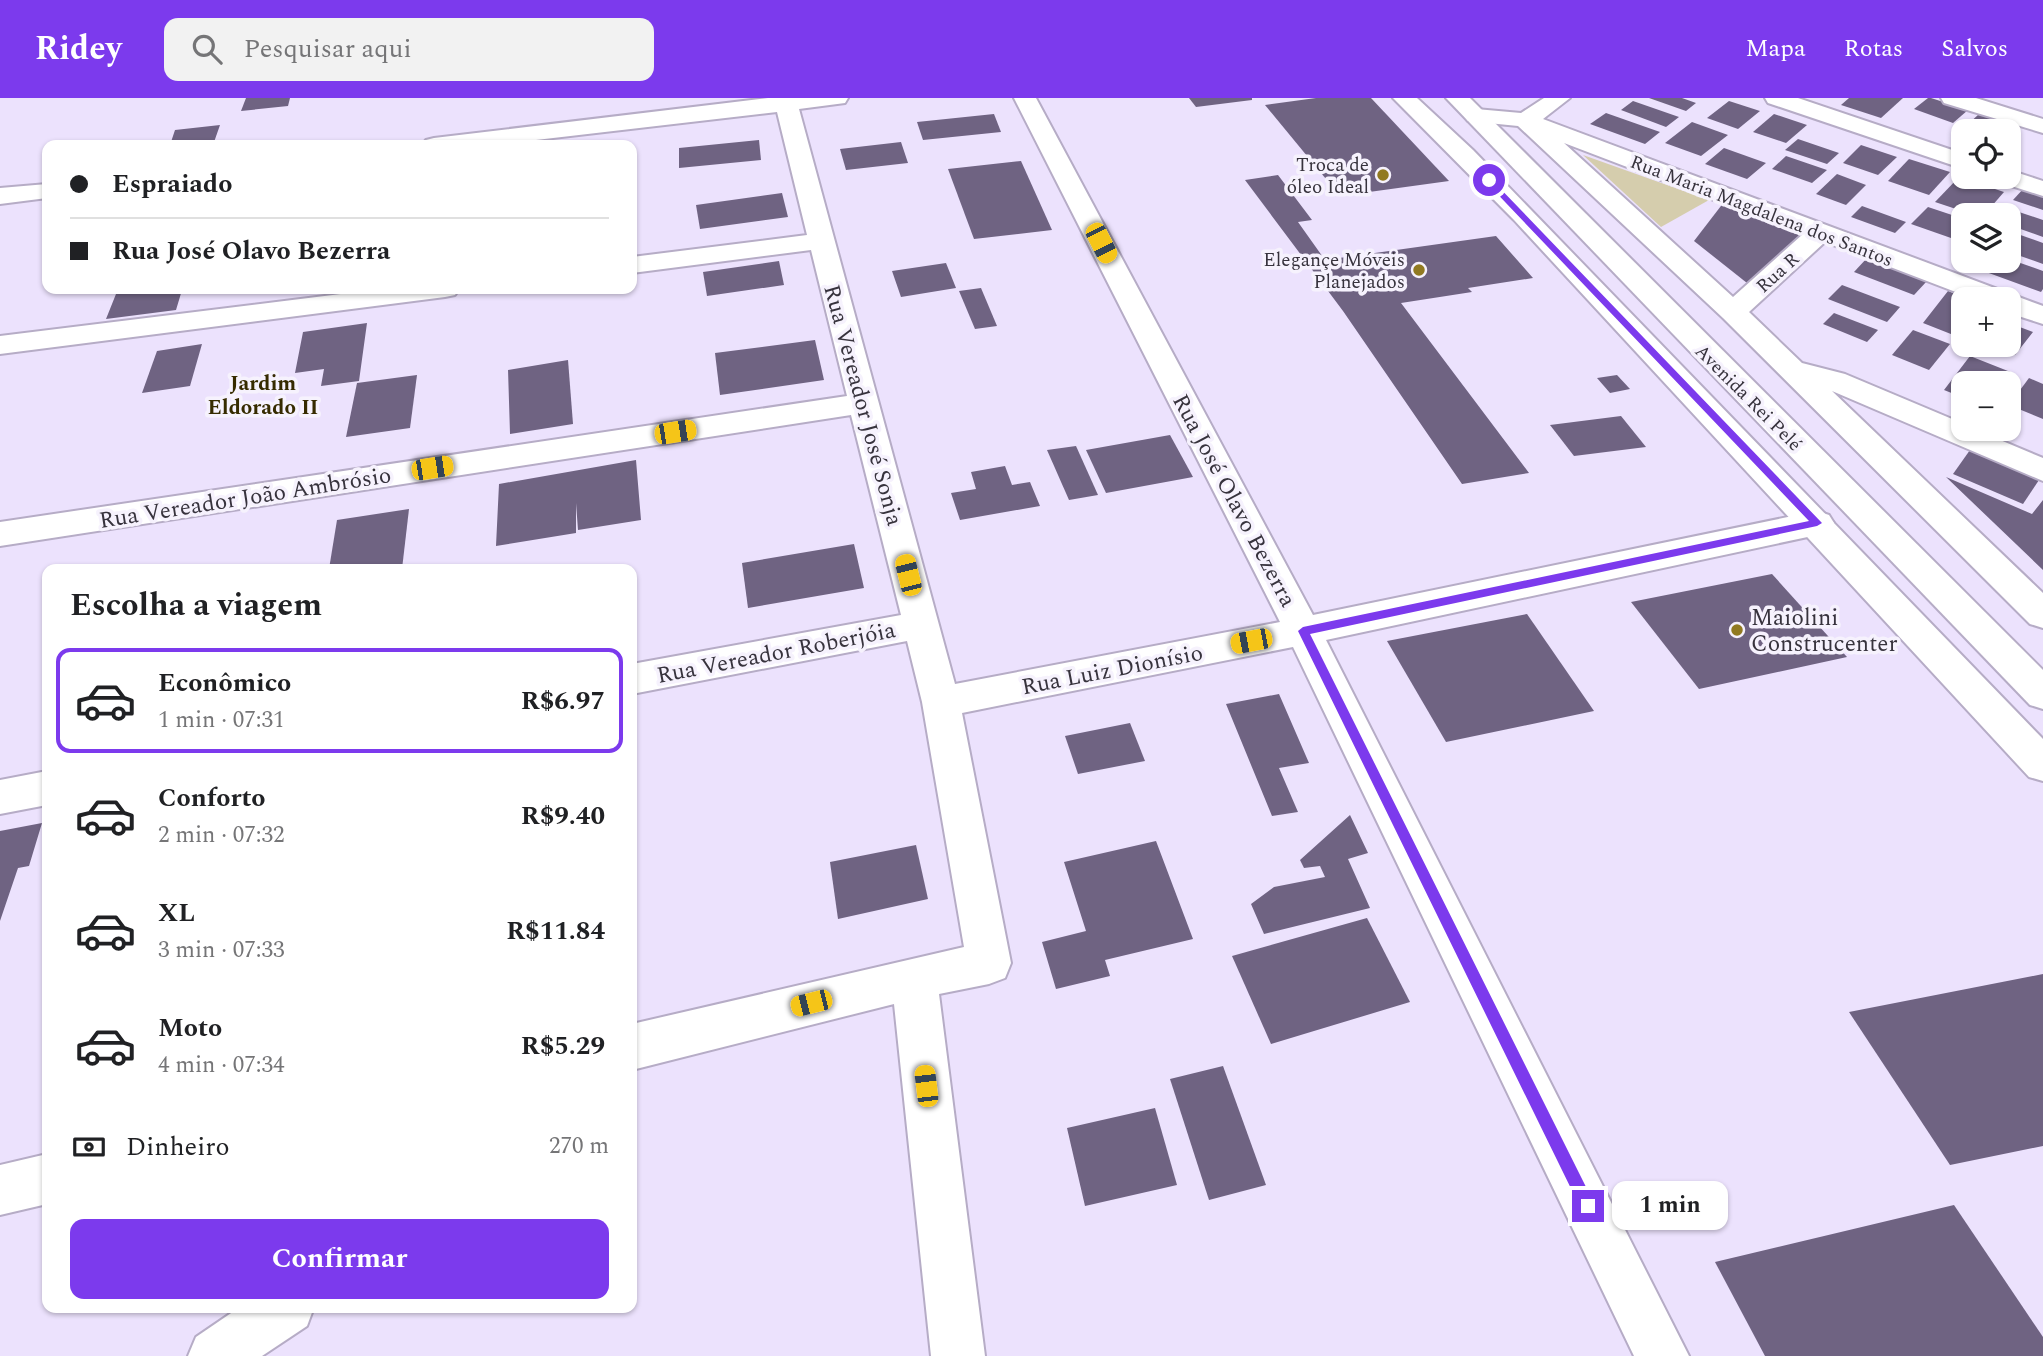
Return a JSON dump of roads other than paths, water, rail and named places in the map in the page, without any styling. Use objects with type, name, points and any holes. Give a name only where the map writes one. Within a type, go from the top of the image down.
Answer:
[{"type":"street","points":[[474,140],[783,101],[837,98]]},
{"type":"street","name":"Rua José Olavo Bezerra","points":[[1025,98],[1303,631],[1662,1356]]},
{"type":"street","name":"Avenida Rei Pelé","points":[[1404,98],[1441,131],[1817,523],[2043,765]]},
{"type":"street","points":[[1559,98],[1525,120],[1733,312],[2043,615]]},
{"type":"street","points":[[1776,98],[1951,158]]},
{"type":"street","points":[[1952,98],[2043,126]]},
{"type":"street","name":"Rua Vereador José Sonja","points":[[783,101],[822,241],[941,702],[989,963],[914,978]]},
{"type":"street","name":"Avenida Rei Pelé","points":[[1466,107],[2043,694]]},
{"type":"street","name":"Rua Maria Magdalena dos Santos","points":[[1466,107],[1525,120],[1966,287]]},
{"type":"street","points":[[2021,181],[2043,189]]},
{"type":"street","points":[[0,196],[42,192]]},
{"type":"street","name":"Rua R","points":[[1733,312],[1821,232]]},
{"type":"street","points":[[637,264],[822,241]]},
{"type":"street","points":[[0,345],[405,294]]},
{"type":"street","points":[[2021,308],[2043,316]]},
{"type":"street","points":[[1788,368],[1834,381],[2043,470]]},
{"type":"street","name":"Rua Vereador João Ambrósio","points":[[0,534],[864,403]]},
{"type":"street","name":"Rua Luiz Dionísio","points":[[941,702],[1303,631],[1817,523]]},
{"type":"street","name":"Rua Vereador Roberjóia","points":[[637,678],[921,625]]},
{"type":"street","points":[[0,797],[42,789]]},
{"type":"street","points":[[637,1046],[914,978],[958,1356]]},
{"type":"street","points":[[0,1190],[42,1181]]},
{"type":"street","points":[[215,1356],[279,1313]]},
{"type":"place","name":"Troca de óleo Ideal","points":[[1383,175]]},
{"type":"place","name":"Elegançe Móveis Planejados","points":[[1419,270]]},
{"type":"place","name":"Maiolini Construcenter","points":[[1737,630]]},
{"type":"district","name":"Jardim Eldorado II","points":[[263,395]]}]
